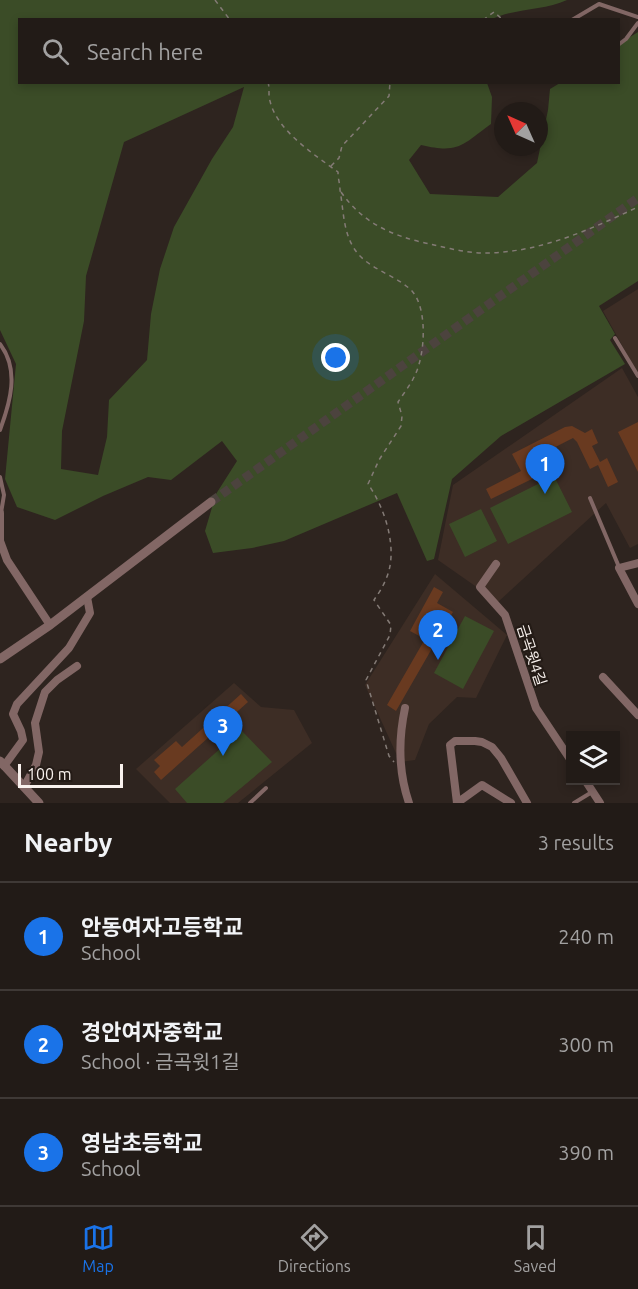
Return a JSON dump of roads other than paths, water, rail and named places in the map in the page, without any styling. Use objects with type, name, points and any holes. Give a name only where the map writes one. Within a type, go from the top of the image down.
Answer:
[{"type":"street","points":[[0,659],[50,625],[211,502]]},
{"type":"street","points":[[0,514],[0,541],[7,560],[50,625]]},
{"type":"street","points":[[638,563],[619,568],[638,604]]},
{"type":"street","name":"금곡윗4길","points":[[496,564],[480,587],[505,615],[536,708],[566,753]]},
{"type":"street","points":[[39,803],[2,764],[10,759],[22,740],[21,730],[13,714],[17,704],[69,648],[90,613],[87,597]]},
{"type":"street","points":[[24,787],[36,765],[39,752],[35,723],[45,692],[77,666]]},
{"type":"street","points":[[603,677],[638,715]]},
{"type":"street","points":[[405,708],[400,731],[400,759],[402,782],[409,803]]},
{"type":"street","points":[[511,803],[482,786],[457,803],[450,745],[455,741],[475,741],[487,744],[496,751],[527,803]]},
{"type":"street","points":[[589,785],[600,803]]},
{"type":"lane","points":[[575,18],[599,4],[638,17]]},
{"type":"lane","points":[[620,44],[638,23]]},
{"type":"lane","points":[[615,338],[638,376]]},
{"type":"lane","points":[[0,344],[6,351],[12,395],[0,430]]},
{"type":"lane","points":[[0,477],[4,495],[0,514]]},
{"type":"lane","points":[[590,498],[619,568]]},
{"type":"lane","points":[[250,803],[266,788]]},
{"type":"lane","points":[[574,803],[593,791]]},
{"type":"tunnel","points":[[211,502],[638,198]]},
{"type":"place","name":"안동여자고등학교","points":[[545,494]]},
{"type":"place","name":"경안여자중학교","points":[[438,660]]},
{"type":"place","name":"영남초등학교","points":[[223,756]]}]
